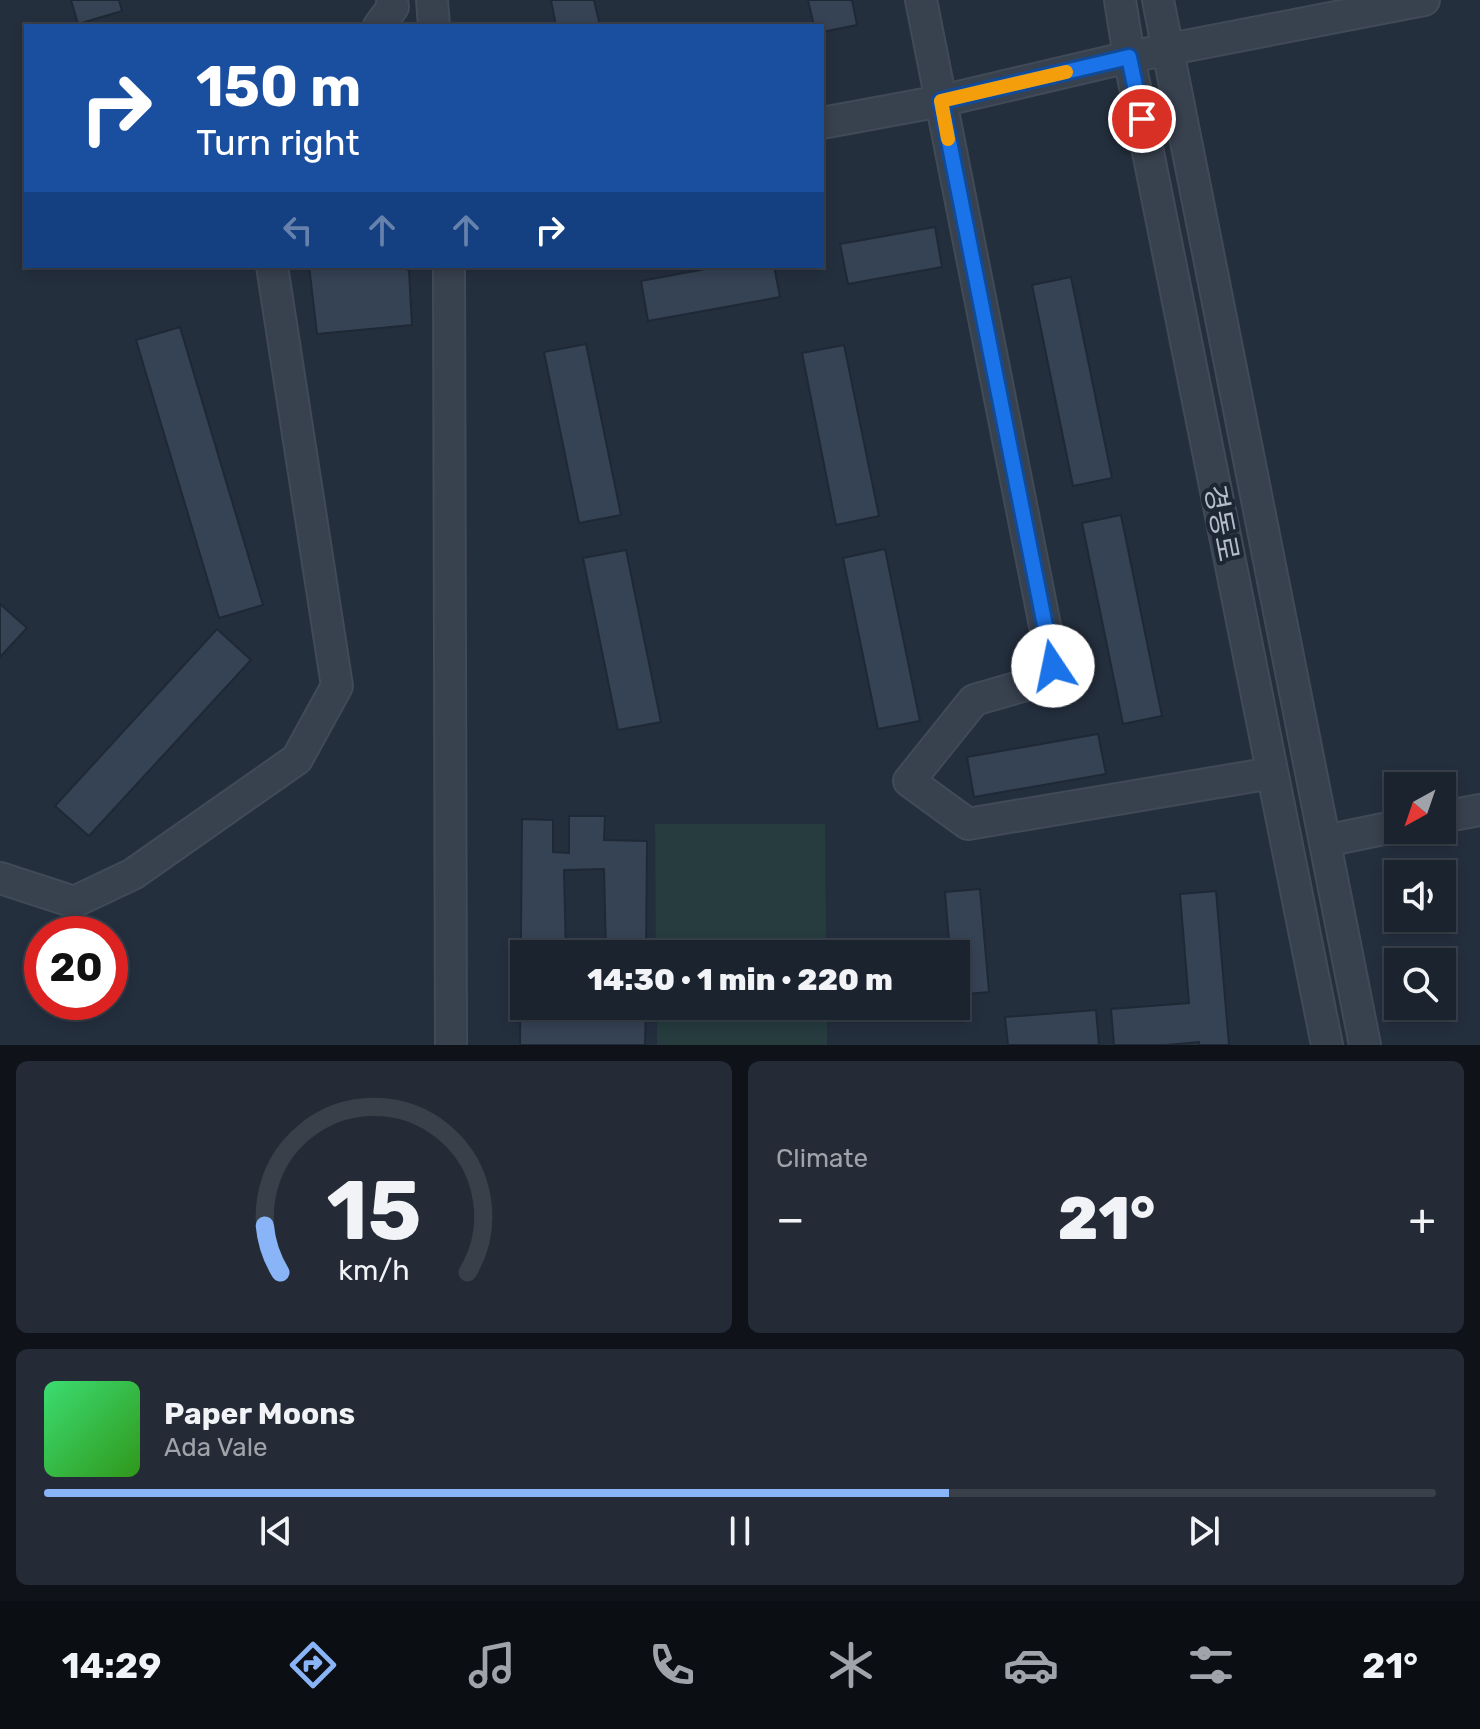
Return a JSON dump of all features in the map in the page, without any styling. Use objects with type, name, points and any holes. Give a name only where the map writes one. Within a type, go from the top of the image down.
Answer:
[{"type":"street","points":[[380,24],[393,7],[392,0]]},
{"type":"street","points":[[432,0],[434,24]]},
{"type":"street","points":[[921,0],[1053,666],[1047,679],[974,700],[909,781],[968,824],[1272,773]]},
{"type":"street","name":"경동로","points":[[1120,0],[1327,1045]]},
{"type":"street","name":"경동로","points":[[1158,0],[1365,1045]]},
{"type":"street","points":[[824,123],[941,101],[1129,57],[1424,0]]},
{"type":"street","points":[[0,878],[74,902],[133,874],[297,759],[337,686],[272,268]]},
{"type":"street","points":[[449,268],[451,1045]]},
{"type":"street","points":[[1456,814],[1480,810]]},
{"type":"street","points":[[1325,841],[1384,829]]},
{"type":"green space","points":[[655,824],[825,824],[826,940],[656,940]]},
{"type":"green space","points":[[657,1020],[827,1020],[827,1045],[657,1045]]},
{"type":"building","points":[[71,0],[119,0],[122,11],[78,24]]},
{"type":"building","points":[[551,0],[594,0],[600,24],[556,24]]},
{"type":"building","points":[[808,0],[852,0],[857,25],[824,32],[824,24],[814,24]]},
{"type":"building","points":[[935,227],[942,267],[848,284],[840,244]]},
{"type":"building","points":[[309,268],[409,270],[412,325],[317,334]]},
{"type":"building","points":[[710,268],[774,268],[780,297],[648,321],[641,281]]},
{"type":"building","points":[[1071,277],[1112,478],[1073,486],[1032,285]]},
{"type":"building","points":[[180,327],[263,605],[219,618],[136,340]]},
{"type":"building","points":[[586,344],[621,515],[579,523],[544,352]]},
{"type":"building","points":[[844,345],[879,516],[836,525],[802,353]]},
{"type":"building","points":[[1121,515],[1162,716],[1123,724],[1082,523]]},
{"type":"building","points":[[885,549],[920,721],[878,729],[843,558]]},
{"type":"building","points":[[626,550],[661,722],[618,730],[583,558]]},
{"type":"building","points":[[0,604],[27,628],[0,657]]},
{"type":"building","points":[[217,629],[251,660],[89,836],[55,806]]},
{"type":"building","points":[[1098,734],[1106,774],[974,797],[967,757]]},
{"type":"building","points":[[569,816],[605,816],[604,840],[647,841],[646,940],[606,940],[604,869],[564,870],[566,940],[521,940],[522,819],[553,820],[553,852],[569,853]]},
{"type":"building","points":[[980,889],[989,992],[970,994],[970,940],[949,940],[945,892]]},
{"type":"building","points":[[1216,891],[1229,1045],[1199,1045],[1199,1042],[1114,1045],[1111,1009],[1189,1003],[1180,894]]},
{"type":"building","points":[[1096,1010],[1099,1045],[1008,1045],[1005,1017]]},
{"type":"building","points":[[520,1020],[646,1020],[645,1045],[520,1045]]},
{"type":"slow traffic","points":[[948,139],[941,101],[1066,72]]},
{"type":"route","points":[[1053,666],[941,101],[1129,57],[1142,119]]}]
